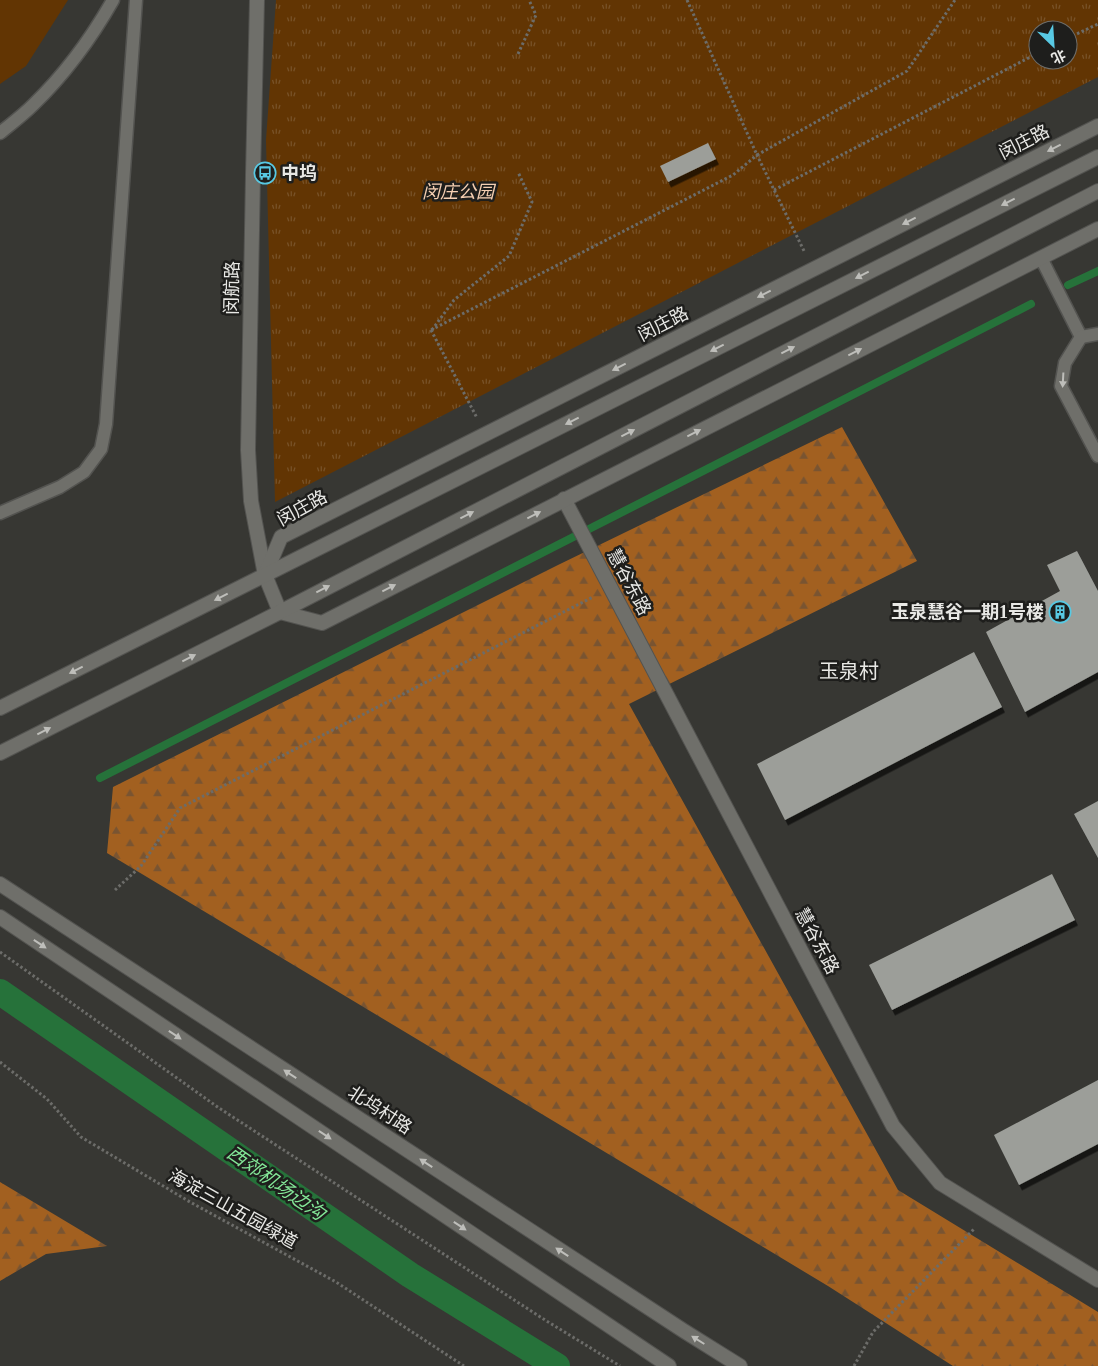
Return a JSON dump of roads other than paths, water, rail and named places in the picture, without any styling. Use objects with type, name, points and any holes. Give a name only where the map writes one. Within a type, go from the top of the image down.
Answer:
[{"type":"main road","name":"闵航路","points":[[257,0],[248,450],[251,501],[265,575],[280,612]]},
{"type":"main road","name":"闵庄路","points":[[265,575],[281,538],[1098,126]]},
{"type":"main road","points":[[0,708],[1098,156]]},
{"type":"main road","points":[[0,753],[280,612],[1098,191]]},
{"type":"main road","points":[[280,612],[322,623],[1098,229]]},
{"type":"main road","name":"慧谷东路","points":[[564,499],[893,1126],[940,1183],[1098,1280]]},
{"type":"main road","name":"北坞村路","points":[[0,884],[684,1332],[740,1366]]},
{"type":"main road","points":[[0,917],[669,1366]]},
{"type":"lane","points":[[0,133],[33,105],[73,60],[113,0]]},
{"type":"lane","points":[[0,513],[60,488],[84,472],[101,450],[106,424],[136,0]]},
{"type":"lane","points":[[1041,258],[1081,337]]},
{"type":"lane","points":[[1098,334],[1081,337],[1065,363],[1061,386],[1098,456]]},
{"type":"waterway","points":[[1068,285],[1098,271]]},
{"type":"waterway","points":[[100,778],[1031,304]]},
{"type":"waterway","name":"西郊机场边沟","points":[[0,992],[410,1275],[557,1366]]},
{"type":"place","name":"中坞","points":[[265,173]]},
{"type":"place","name":"玉泉慧谷一期1号楼","points":[[1060,612]]},
{"type":"district","name":"玉泉村","points":[[849,671]]},
{"type":"park label","name":"闵庄公园","points":[[458,192]]}]
